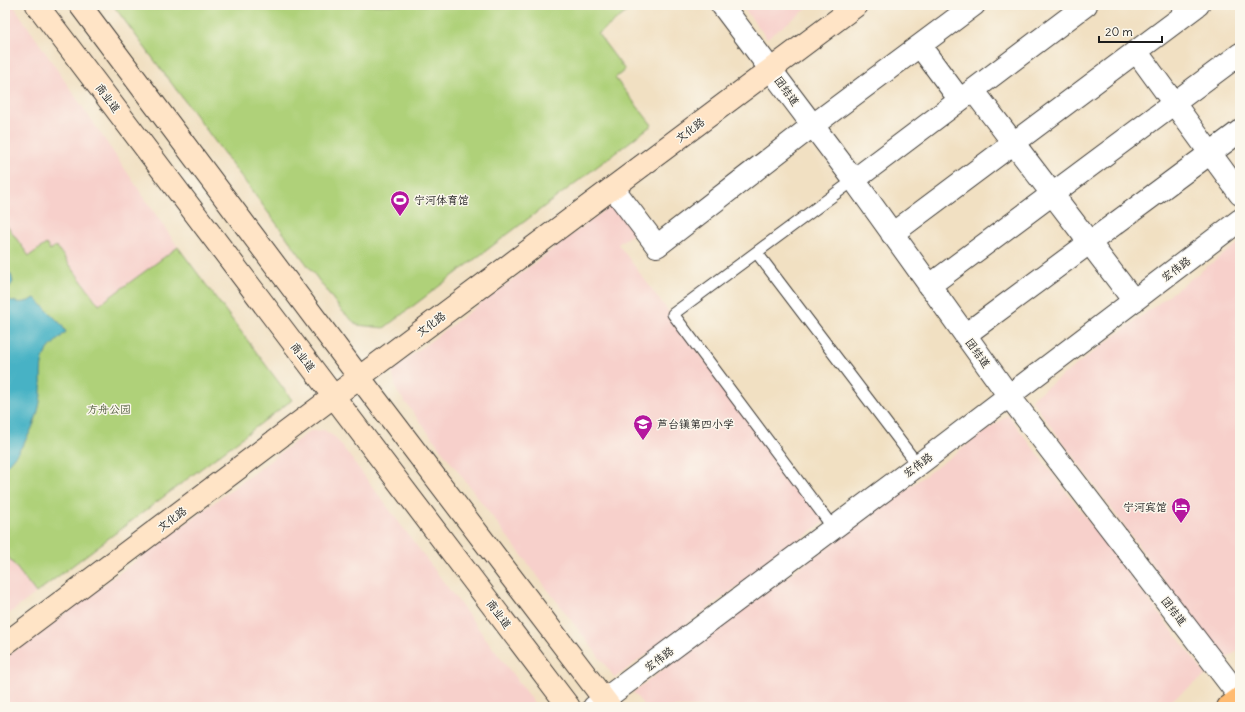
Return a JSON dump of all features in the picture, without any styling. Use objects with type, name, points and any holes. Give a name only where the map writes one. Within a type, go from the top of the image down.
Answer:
[{"type":"main road","name":"商业道","points":[[37,5],[569,707]]},
{"type":"main road","points":[[80,5],[603,705]]},
{"type":"main road","name":"文化路","points":[[5,644],[857,5]]},
{"type":"main road","points":[[1228,707],[1240,698]]},
{"type":"street","name":"团结道","points":[[722,5],[854,180],[1009,396],[1240,698]]},
{"type":"street","points":[[613,188],[657,246],[812,126],[974,5]]},
{"type":"street","points":[[854,180],[1086,5]]},
{"type":"street","points":[[892,234],[1198,5]]},
{"type":"street","points":[[920,46],[1014,143],[1134,301]]},
{"type":"street","points":[[1136,51],[1240,194]]},
{"type":"street","points":[[930,286],[1240,54]]},
{"type":"street","points":[[965,335],[1240,131]]},
{"type":"street","name":"宏伟路","points":[[603,705],[1240,220]]},
{"type":"lane","points":[[834,529],[673,314],[854,180]]},
{"type":"lane","points":[[757,252],[918,465]]},
{"type":"shaded area","points":[[5,5],[13,5],[178,247],[99,305],[56,246],[50,250],[46,244],[29,256],[5,223]]},
{"type":"shaded area","points":[[741,5],[812,5],[767,38]]},
{"type":"shaded area","name":"芦台镇第四小学","points":[[613,204],[635,232],[618,244],[825,521],[615,678],[396,390],[392,370]]},
{"type":"shaded area","name":"宁河宾馆","points":[[1240,242],[1240,649],[1223,661],[1031,399]]},
{"type":"shaded area","points":[[1008,415],[1206,675],[1162,707],[645,707],[633,692],[752,602]]},
{"type":"shaded area","points":[[324,430],[336,438],[537,707],[5,707],[5,658],[310,431]]},
{"type":"shaded area","points":[[5,553],[36,593],[5,617]]},
{"type":"green space","name":"宁河体育馆","points":[[113,5],[636,5],[598,34],[625,70],[615,78],[652,125],[384,328],[357,325],[341,310]]},
{"type":"green space","name":"方舟公园","points":[[5,223],[29,256],[46,244],[50,250],[56,246],[99,305],[178,247],[292,400],[36,593],[5,553]]},
{"type":"water","points":[[5,269],[11,274],[13,282],[7,291],[9,300],[22,302],[35,298],[61,324],[66,332],[46,352],[42,362],[40,404],[34,424],[24,443],[5,467]]},
{"type":"place","name":"宁河体育馆","points":[[400,217]]},
{"type":"place","name":"芦台镇第四小学","points":[[643,441]]},
{"type":"place","name":"宁河宾馆","points":[[1181,524]]}]
